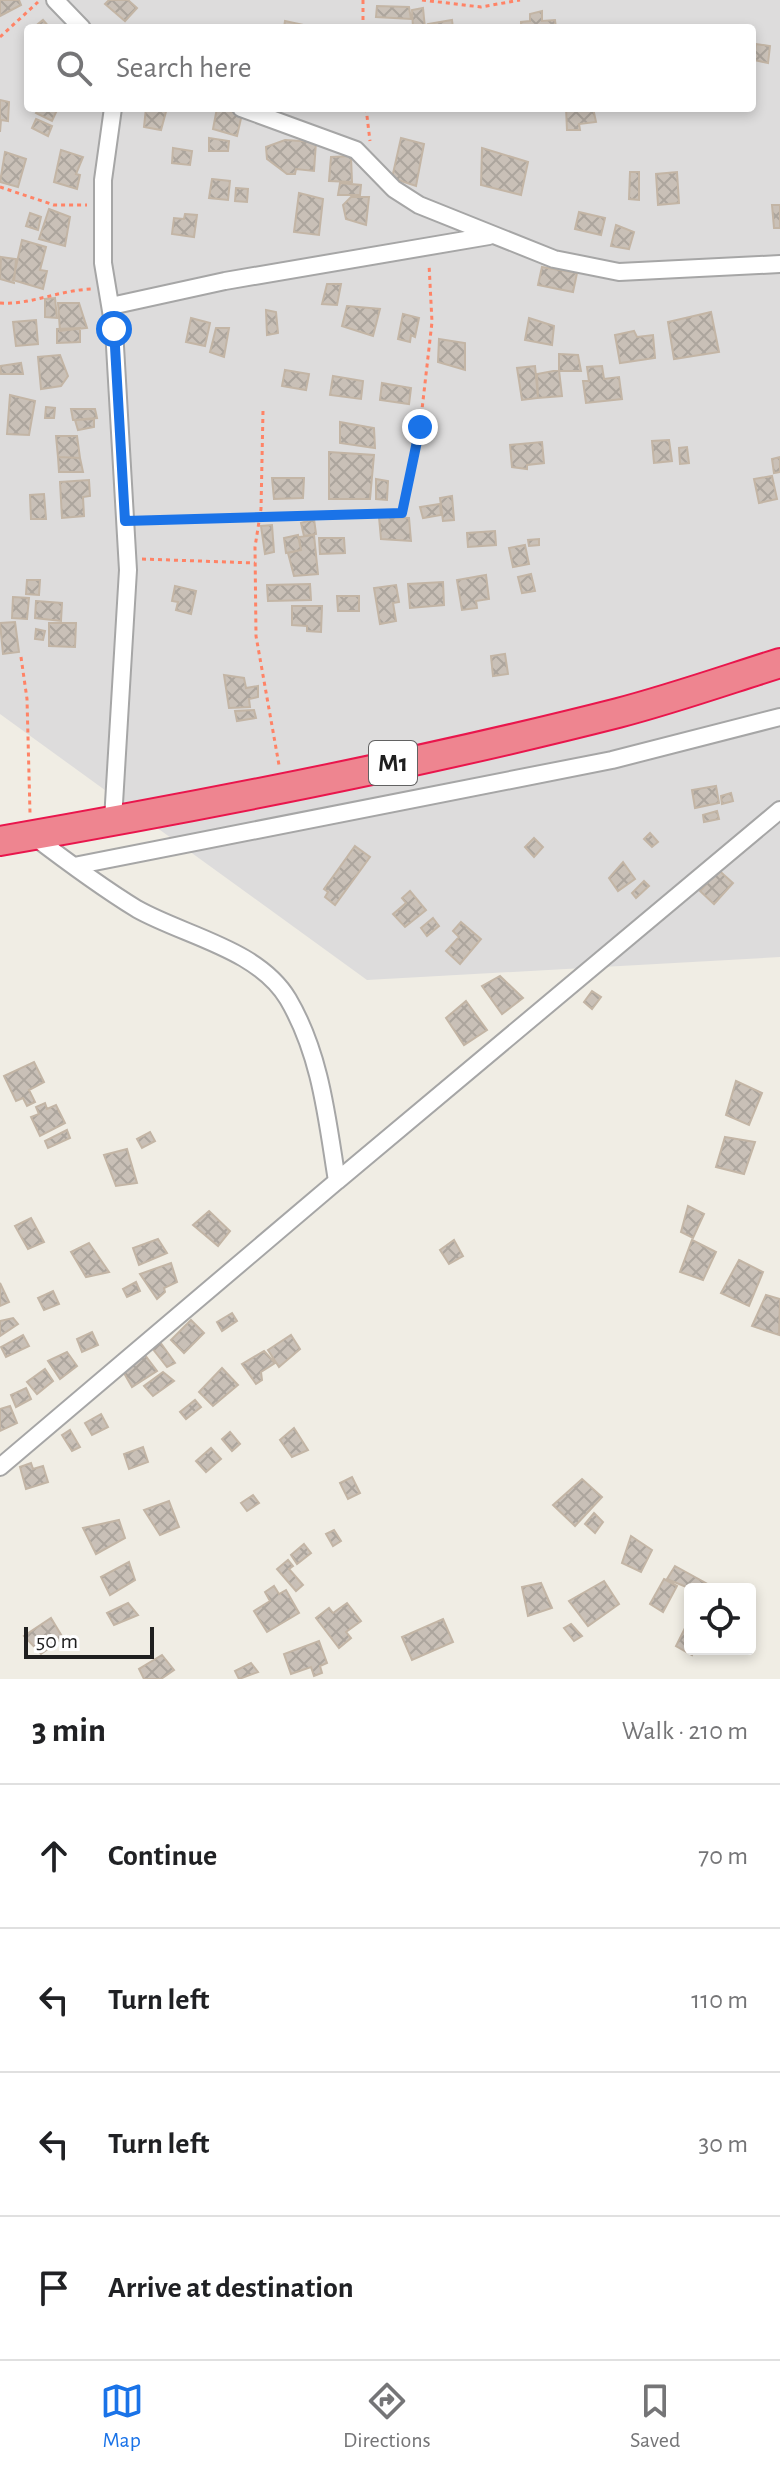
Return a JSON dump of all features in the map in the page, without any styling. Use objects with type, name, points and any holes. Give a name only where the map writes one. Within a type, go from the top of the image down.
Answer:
[{"type":"highway","name":"M1","points":[[0,841],[618,713],[780,663]]},
{"type":"street","points":[[55,0],[78,24]]},
{"type":"street","points":[[113,112],[103,205],[103,263],[111,306],[127,558],[113,820]]},
{"type":"street","points":[[252,112],[356,150],[394,189],[419,205],[489,236],[554,259],[619,272],[780,264]]},
{"type":"street","points":[[111,306],[225,281],[489,236]]},
{"type":"street","points":[[74,866],[612,760],[780,717]]},
{"type":"street","points":[[0,1467],[780,810]]},
{"type":"street","points":[[32,835],[138,909],[256,966],[286,996],[310,1043],[326,1104],[337,1181]]},
{"type":"path","points":[[0,37],[40,0]]},
{"type":"path","points":[[363,0],[363,24]]},
{"type":"path","points":[[422,0],[481,7],[520,0]]},
{"type":"path","points":[[366,112],[373,165]]},
{"type":"path","points":[[0,187],[54,205],[103,205]]},
{"type":"path","points":[[125,521],[402,513],[420,427],[423,379],[432,322],[432,273],[428,261]]},
{"type":"path","points":[[0,303],[24,305],[37,296],[107,288]]},
{"type":"path","points":[[263,411],[261,509],[255,563],[256,636],[279,766]]},
{"type":"path","points":[[127,558],[255,563]]},
{"type":"path","points":[[21,657],[32,835]]},
{"type":"shaded area","points":[[0,0],[780,0],[780,957],[367,980],[0,714]]},
{"type":"building","points":[[0,0],[19,0],[21,5],[0,16]]},
{"type":"building","points":[[109,0],[128,0],[137,8],[125,21],[105,4]]},
{"type":"building","points":[[377,6],[409,7],[411,19],[376,17]]},
{"type":"building","points":[[423,8],[425,24],[413,24],[412,10]]},
{"type":"building","points":[[542,11],[542,21],[555,20],[556,24],[521,24],[530,21],[530,14]]},
{"type":"building","points":[[452,20],[452,24],[428,24]]},
{"type":"building","points":[[756,44],[770,46],[768,63],[756,60]]},
{"type":"building","points":[[0,100],[9,102],[8,121],[1,120],[0,132]]},
{"type":"building","points":[[37,112],[56,112],[52,121]]},
{"type":"building","points":[[146,112],[166,112],[161,130],[144,127]]},
{"type":"building","points":[[216,112],[242,114],[237,136],[213,129]]},
{"type":"building","points":[[566,112],[594,112],[596,122],[579,124],[580,130],[567,130]]},
{"type":"building","points":[[36,119],[52,126],[48,136],[32,128]]},
{"type":"building","points":[[209,138],[229,141],[228,151],[209,151]]},
{"type":"building","points":[[401,138],[424,144],[416,186],[392,178]]},
{"type":"building","points":[[285,140],[316,142],[314,171],[296,169],[295,174],[287,174],[267,159],[266,147]]},
{"type":"building","points":[[173,148],[192,151],[190,165],[172,163]]},
{"type":"building","points":[[482,148],[528,162],[521,195],[481,185]]},
{"type":"building","points":[[61,150],[83,157],[76,174],[80,175],[77,189],[54,182]]},
{"type":"building","points":[[5,152],[26,159],[18,187],[0,182]]},
{"type":"building","points":[[351,156],[352,182],[329,181],[331,157]]},
{"type":"building","points":[[630,172],[639,172],[639,200],[629,199]]},
{"type":"building","points":[[677,172],[679,203],[658,205],[656,174]]},
{"type":"building","points":[[212,179],[230,181],[228,200],[209,198]]},
{"type":"building","points":[[340,183],[361,185],[360,195],[338,195]]},
{"type":"building","points":[[236,188],[248,189],[247,202],[235,201]]},
{"type":"building","points":[[299,193],[323,199],[319,235],[294,232]]},
{"type":"building","points":[[351,197],[369,197],[366,225],[346,219],[343,205]]},
{"type":"building","points":[[772,205],[780,205],[780,228],[774,228]]},
{"type":"building","points":[[49,209],[70,217],[65,246],[39,239]]},
{"type":"building","points":[[579,212],[605,218],[601,235],[575,229]]},
{"type":"building","points":[[30,213],[41,217],[38,230],[26,226]]},
{"type":"building","points":[[185,214],[197,215],[194,237],[172,234],[174,218],[184,219]]},
{"type":"building","points":[[616,225],[634,232],[629,249],[611,246]]},
{"type":"building","points":[[22,240],[46,247],[40,270],[47,271],[43,289],[13,280]]},
{"type":"building","points":[[1,257],[16,259],[14,283],[0,279]]},
{"type":"building","points":[[542,267],[577,273],[573,292],[538,285]]},
{"type":"building","points":[[327,284],[341,284],[337,305],[322,304]]},
{"type":"building","points":[[55,298],[57,318],[45,317],[45,299]]},
{"type":"building","points":[[58,303],[79,303],[87,328],[60,331]]},
{"type":"building","points":[[347,306],[380,309],[373,336],[342,326]]},
{"type":"building","points":[[266,310],[276,312],[278,333],[267,335]]},
{"type":"building","points":[[711,312],[719,352],[674,359],[668,322]]},
{"type":"building","points":[[403,314],[419,318],[415,337],[411,335],[410,342],[398,339]]},
{"type":"building","points":[[191,318],[210,323],[205,346],[186,342]]},
{"type":"building","points":[[529,318],[554,326],[552,345],[525,340]]},
{"type":"building","points":[[36,320],[38,344],[16,346],[13,322]]},
{"type":"building","points":[[80,328],[80,342],[57,343],[57,329]]},
{"type":"building","points":[[216,328],[229,328],[224,357],[210,352]]},
{"type":"building","points":[[634,331],[637,337],[653,335],[655,358],[620,363],[615,335]]},
{"type":"building","points":[[439,339],[465,343],[465,370],[438,362]]},
{"type":"building","points":[[559,354],[578,355],[581,371],[559,371]]},
{"type":"building","points":[[60,355],[68,376],[61,386],[41,389],[38,357]]},
{"type":"building","points":[[21,363],[23,374],[1,374],[0,366]]},
{"type":"building","points":[[535,366],[538,398],[522,400],[517,368]]},
{"type":"building","points":[[602,366],[604,379],[619,377],[622,399],[586,403],[583,381],[589,381],[587,367]]},
{"type":"building","points":[[285,370],[309,374],[306,390],[282,386]]},
{"type":"building","points":[[559,370],[562,396],[538,398],[537,374]]},
{"type":"building","points":[[333,376],[363,381],[361,399],[330,395]]},
{"type":"building","points":[[382,383],[411,388],[409,404],[380,400]]},
{"type":"building","points":[[10,395],[35,401],[29,435],[7,434]]},
{"type":"building","points":[[46,407],[55,408],[54,418],[45,418]]},
{"type":"building","points":[[71,409],[95,409],[97,418],[73,420]]},
{"type":"building","points":[[94,419],[94,427],[78,430],[75,420]]},
{"type":"building","points":[[340,422],[374,428],[375,448],[340,443]]},
{"type":"building","points":[[56,436],[77,436],[80,458],[58,457]]},
{"type":"building","points":[[669,440],[672,461],[654,463],[652,441]]},
{"type":"building","points":[[542,442],[544,463],[527,465],[527,469],[512,467],[510,445]]},
{"type":"building","points":[[687,447],[689,463],[680,464],[679,448]]},
{"type":"building","points":[[329,452],[374,455],[370,499],[329,499]]},
{"type":"building","points":[[58,457],[80,458],[83,472],[59,472]]},
{"type":"building","points":[[780,457],[780,472],[774,473],[772,459]]},
{"type":"building","points":[[772,476],[777,499],[759,503],[754,479]]},
{"type":"building","points":[[272,478],[304,478],[303,498],[274,499]]},
{"type":"building","points":[[376,479],[388,481],[387,500],[376,499]]},
{"type":"building","points":[[89,480],[90,496],[83,497],[84,516],[62,518],[60,482]]},
{"type":"building","points":[[44,494],[46,519],[31,519],[30,495]]},
{"type":"building","points":[[452,496],[454,520],[443,521],[440,498]]},
{"type":"building","points":[[440,504],[441,515],[423,518],[420,507]]},
{"type":"building","points":[[379,517],[409,518],[411,541],[381,539]]},
{"type":"building","points":[[314,519],[316,534],[304,536],[301,523]]},
{"type":"building","points":[[272,525],[274,552],[265,554],[261,526]]},
{"type":"building","points":[[495,531],[496,545],[468,547],[467,533]]},
{"type":"building","points":[[298,535],[301,550],[286,553],[284,538]]},
{"type":"building","points":[[314,535],[318,574],[294,576],[288,553],[301,550],[299,537]]},
{"type":"building","points":[[319,538],[344,538],[345,553],[320,554]]},
{"type":"building","points":[[539,539],[539,545],[529,546],[528,540]]},
{"type":"building","points":[[525,545],[529,564],[513,567],[509,548]]},
{"type":"building","points":[[531,574],[535,591],[522,593],[518,577]]},
{"type":"building","points":[[486,575],[489,599],[476,601],[477,608],[462,610],[457,580]]},
{"type":"building","points":[[27,580],[40,580],[39,595],[26,594]]},
{"type":"building","points":[[443,582],[444,605],[410,608],[408,584]]},
{"type":"building","points":[[310,584],[311,600],[268,601],[267,585]]},
{"type":"building","points":[[396,585],[399,602],[393,603],[396,621],[380,624],[374,588]]},
{"type":"building","points":[[175,586],[196,591],[191,614],[176,610],[178,602],[172,601]]},
{"type":"building","points":[[337,596],[359,596],[359,611],[338,611]]},
{"type":"building","points":[[13,597],[29,598],[27,619],[12,618]]},
{"type":"building","points":[[36,601],[62,603],[61,621],[35,618]]},
{"type":"building","points":[[292,606],[322,606],[321,632],[307,631],[307,626],[292,625]]},
{"type":"building","points":[[15,622],[19,652],[3,654],[0,623]]},
{"type":"building","points":[[49,623],[76,623],[75,647],[49,646]]},
{"type":"building","points":[[36,629],[45,631],[43,640],[35,639]]},
{"type":"building","points":[[505,654],[508,674],[493,676],[491,656]]},
{"type":"building","points":[[224,675],[244,678],[246,688],[258,686],[258,697],[249,699],[250,707],[229,708]]},
{"type":"building","points":[[254,710],[256,718],[237,721],[235,711]]},
{"type":"building","points":[[716,786],[719,803],[695,808],[692,790]]},
{"type":"building","points":[[731,793],[733,801],[722,804],[721,796]]},
{"type":"building","points":[[717,811],[719,819],[704,822],[703,815]]},
{"type":"building","points":[[650,833],[658,842],[652,847],[644,839]]},
{"type":"building","points":[[534,838],[543,847],[534,857],[525,847]]},
{"type":"building","points":[[355,846],[370,857],[335,905],[325,897],[328,892],[324,889]]},
{"type":"building","points":[[623,862],[635,879],[618,891],[609,878]]},
{"type":"building","points":[[714,866],[733,883],[714,904],[700,891],[710,880],[705,876]]},
{"type":"building","points":[[644,881],[649,886],[636,898],[632,893]]},
{"type":"building","points":[[410,891],[426,910],[405,927],[393,914],[406,903],[402,898]]},
{"type":"building","points":[[433,918],[439,926],[427,936],[421,928]]},
{"type":"building","points":[[461,922],[481,939],[460,964],[446,951],[459,937],[453,931]]},
{"type":"building","points":[[500,976],[523,998],[502,1014],[482,986]]},
{"type":"building","points":[[592,991],[601,997],[592,1009],[584,1002]]},
{"type":"building","points":[[466,1001],[487,1030],[464,1045],[446,1018]]},
{"type":"building","points":[[34,1062],[44,1082],[29,1090],[35,1102],[27,1106],[23,1098],[16,1101],[4,1076]]},
{"type":"building","points":[[736,1081],[762,1093],[749,1125],[726,1115]]},
{"type":"building","points":[[45,1103],[47,1109],[56,1105],[65,1123],[40,1136],[31,1117],[39,1114],[36,1107]]},
{"type":"building","points":[[67,1130],[70,1138],[48,1148],[45,1141]]},
{"type":"building","points":[[150,1132],[155,1141],[142,1148],[137,1139]]},
{"type":"building","points":[[725,1137],[755,1142],[744,1174],[716,1167]]},
{"type":"building","points":[[127,1149],[137,1183],[116,1186],[104,1155]]},
{"type":"building","points":[[688,1206],[704,1214],[693,1238],[681,1232]]},
{"type":"building","points":[[209,1211],[230,1231],[218,1246],[193,1225]]},
{"type":"building","points":[[31,1218],[44,1242],[28,1249],[15,1226]]},
{"type":"building","points":[[158,1239],[167,1253],[139,1265],[133,1248]]},
{"type":"building","points":[[454,1240],[463,1256],[449,1264],[440,1250]]},
{"type":"building","points":[[692,1240],[716,1252],[703,1280],[680,1272]]},
{"type":"building","points":[[89,1243],[109,1272],[86,1277],[71,1252]]},
{"type":"building","points":[[739,1260],[763,1272],[749,1306],[721,1293]]},
{"type":"building","points":[[171,1263],[177,1282],[164,1288],[165,1292],[157,1299],[140,1274]]},
{"type":"building","points":[[136,1282],[140,1291],[127,1297],[123,1289]]},
{"type":"building","points":[[0,1283],[9,1302],[0,1306]]},
{"type":"building","points":[[53,1291],[59,1304],[44,1310],[38,1298]]},
{"type":"building","points":[[766,1295],[780,1299],[779,1335],[752,1326]]},
{"type":"building","points":[[232,1313],[237,1321],[222,1331],[217,1322]]},
{"type":"building","points":[[13,1318],[18,1324],[0,1336],[0,1321]]},
{"type":"building","points":[[191,1320],[204,1333],[184,1353],[171,1340]]},
{"type":"building","points":[[92,1332],[98,1345],[82,1352],[77,1339]]},
{"type":"building","points":[[23,1335],[29,1346],[6,1357],[1,1347]]},
{"type":"building","points":[[291,1335],[300,1349],[279,1367],[268,1350]]},
{"type":"building","points":[[160,1342],[175,1363],[167,1367],[152,1348]]},
{"type":"building","points":[[142,1351],[157,1371],[132,1387],[124,1373]]},
{"type":"building","points":[[264,1351],[275,1363],[261,1372],[262,1380],[256,1384],[242,1364]]},
{"type":"building","points":[[67,1352],[77,1366],[60,1379],[48,1361]]},
{"type":"building","points":[[222,1368],[238,1385],[213,1406],[199,1392]]},
{"type":"building","points":[[45,1369],[53,1381],[37,1394],[27,1382]]},
{"type":"building","points":[[163,1372],[174,1381],[153,1396],[144,1386]]},
{"type":"building","points":[[26,1388],[31,1399],[16,1407],[11,1395]]},
{"type":"building","points":[[195,1400],[201,1407],[186,1419],[180,1412]]},
{"type":"building","points":[[10,1406],[17,1423],[0,1431],[0,1409]]},
{"type":"building","points":[[101,1414],[108,1427],[92,1435],[85,1423]]},
{"type":"building","points":[[294,1428],[308,1450],[292,1457],[280,1440]]},
{"type":"building","points":[[70,1430],[80,1447],[72,1451],[62,1435]]},
{"type":"building","points":[[230,1432],[240,1444],[232,1451],[222,1439]]},
{"type":"building","points":[[143,1447],[148,1462],[129,1469],[124,1454]]},
{"type":"building","points":[[211,1448],[221,1459],[206,1472],[196,1461]]},
{"type":"building","points":[[31,1463],[33,1469],[43,1466],[48,1482],[26,1489],[20,1467]]},
{"type":"building","points":[[352,1477],[360,1493],[348,1499],[340,1483]]},
{"type":"building","points":[[582,1479],[602,1497],[575,1526],[553,1505]]},
{"type":"building","points":[[253,1495],[259,1503],[247,1511],[241,1503]]},
{"type":"building","points":[[169,1501],[179,1527],[160,1535],[144,1510]]},
{"type":"building","points":[[594,1513],[603,1522],[595,1533],[585,1524]]},
{"type":"building","points":[[119,1520],[125,1538],[96,1554],[83,1528]]},
{"type":"building","points":[[334,1530],[341,1541],[333,1546],[326,1534]]},
{"type":"building","points":[[631,1536],[652,1550],[641,1572],[622,1563]]},
{"type":"building","points":[[304,1544],[311,1553],[297,1564],[291,1555]]},
{"type":"building","points":[[288,1560],[293,1566],[289,1569],[303,1585],[296,1591],[277,1569]]},
{"type":"building","points":[[129,1562],[135,1580],[110,1595],[101,1577]]},
{"type":"building","points":[[675,1566],[706,1583],[684,1583],[684,1586],[667,1579]]},
{"type":"building","points":[[664,1579],[677,1586],[663,1612],[650,1604]]},
{"type":"building","points":[[604,1581],[619,1604],[588,1626],[569,1601]]},
{"type":"building","points":[[541,1583],[552,1608],[528,1616],[522,1587]]},
{"type":"building","points":[[274,1586],[279,1594],[286,1590],[299,1613],[267,1632],[254,1611],[270,1601],[265,1592]]},
{"type":"building","points":[[128,1603],[138,1615],[114,1625],[107,1613]]},
{"type":"building","points":[[347,1603],[361,1621],[346,1632],[351,1638],[339,1648],[316,1618],[329,1608],[333,1613]]},
{"type":"building","points":[[51,1618],[63,1638],[41,1654],[24,1636]]},
{"type":"building","points":[[443,1619],[453,1642],[412,1660],[402,1637]]},
{"type":"building","points":[[571,1624],[582,1636],[574,1641],[564,1628]]},
{"type":"building","points":[[684,1630],[684,1650],[676,1646]]},
{"type":"building","points":[[319,1641],[327,1663],[320,1666],[322,1673],[314,1676],[311,1667],[291,1674],[284,1654]]},
{"type":"building","points":[[162,1655],[174,1670],[161,1679],[144,1679],[139,1669]]},
{"type":"building","points":[[251,1663],[258,1672],[239,1679],[235,1671]]},
{"type":"route","points":[[114,329],[125,521],[150,523],[267,515],[393,516],[402,513],[420,427]]}]
